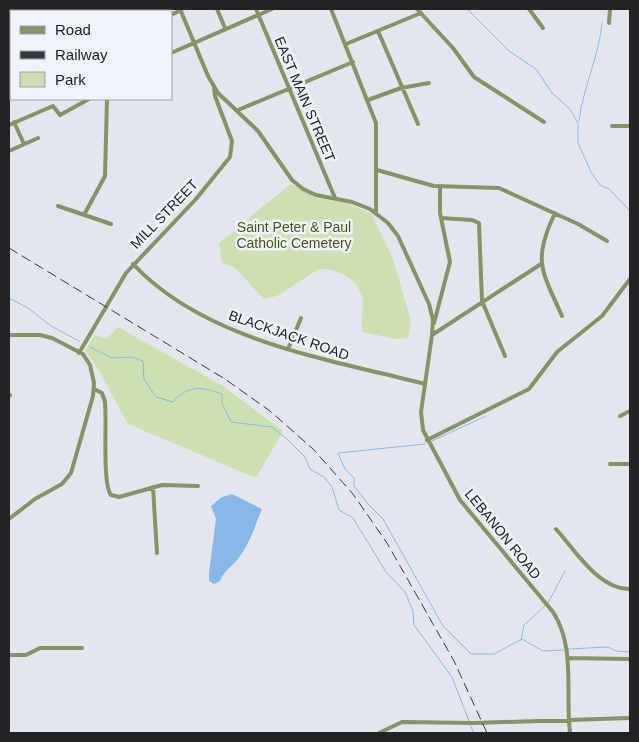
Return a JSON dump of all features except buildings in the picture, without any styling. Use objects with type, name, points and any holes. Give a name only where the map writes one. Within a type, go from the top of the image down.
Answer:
[{"type":"street","points":[[217,9],[225,28]]},
{"type":"street","name":"EAST MAIN STREET","points":[[256,9],[335,198]]},
{"type":"street","points":[[172,52],[272,9]]},
{"type":"street","points":[[181,10],[193,42],[214,86],[223,99],[238,110],[258,131],[298,185],[316,195],[355,203],[376,213],[377,129],[368,100],[331,9]]},
{"type":"street","points":[[529,9],[543,28]]},
{"type":"street","points":[[610,9],[610,23]]},
{"type":"street","points":[[346,44],[419,11],[453,48],[473,76],[544,122]]},
{"type":"street","points":[[378,31],[418,124]]},
{"type":"street","points":[[238,110],[353,62]]},
{"type":"street","points":[[368,100],[402,88],[429,83]]},
{"type":"street","name":"MILL STREET","points":[[79,353],[133,264],[196,199],[230,156],[233,146],[232,141],[215,96],[214,86]]},
{"type":"street","points":[[9,125],[53,106],[60,115],[87,100]]},
{"type":"street","points":[[84,215],[106,176],[107,100]]},
{"type":"street","points":[[14,122],[24,144]]},
{"type":"street","points":[[612,126],[630,126]]},
{"type":"street","points":[[9,151],[38,138]]},
{"type":"street","points":[[377,170],[440,186],[499,188],[555,213],[607,241]]},
{"type":"street","points":[[433,326],[450,262],[441,218],[440,186]]},
{"type":"street","points":[[58,206],[111,224]]},
{"type":"street","name":"LEBANON ROAD","points":[[376,213],[388,223],[400,239],[429,304],[433,326],[420,419],[427,440],[460,500],[557,618],[564,635],[567,658],[570,733]]},
{"type":"street","points":[[555,213],[543,239],[541,264],[562,316]]},
{"type":"street","points":[[441,218],[472,220],[479,223],[482,302],[505,356]]},
{"type":"street","name":"BLACKJACK ROAD","points":[[133,264],[163,291],[214,321],[288,349],[340,365],[425,384]]},
{"type":"street","points":[[432,335],[541,264]]},
{"type":"street","points":[[427,440],[529,389],[557,352],[602,316],[630,279]]},
{"type":"street","points":[[288,349],[301,318]]},
{"type":"street","points":[[9,335],[44,335],[83,354],[90,365],[94,389],[71,473],[62,484],[35,499],[9,519]]},
{"type":"street","points":[[94,389],[102,393],[105,402],[108,493],[113,497],[119,497],[153,487],[172,484],[198,486]]},
{"type":"street","points":[[620,416],[630,411]]},
{"type":"street","points":[[610,464],[630,464]]},
{"type":"street","points":[[153,487],[157,554]]},
{"type":"street","points":[[556,529],[598,575],[612,587],[630,589]]},
{"type":"street","points":[[9,655],[24,655],[36,649],[46,648],[82,648]]},
{"type":"street","points":[[567,658],[630,659]]},
{"type":"street","points":[[379,733],[402,722],[475,723],[568,718],[630,718]]},
{"type":"green space","name":"Saint Peter & Paul Catholic Cemetery","points":[[291,184],[317,198],[345,203],[371,213],[393,259],[411,321],[408,338],[396,339],[362,332],[363,301],[360,290],[356,284],[339,272],[319,269],[277,296],[264,299],[234,267],[222,263],[219,243],[245,224],[251,216]]},
{"type":"green space","points":[[118,327],[223,386],[283,431],[256,478],[128,424],[101,374],[85,350],[95,335],[107,339]]},
{"type":"water","points":[[232,494],[262,509],[245,548],[220,581],[214,584],[209,581],[216,519],[211,506],[222,497]]},
{"type":"waterway","points":[[467,9],[509,51],[536,69],[552,93],[570,109],[578,123],[578,143],[591,172],[600,185],[609,189],[630,211]]},
{"type":"waterway","points":[[579,121],[598,48],[602,23]]},
{"type":"waterway","points":[[9,298],[28,308],[51,326],[79,341]]},
{"type":"waterway","points":[[90,347],[112,358],[132,357],[143,361],[144,379],[156,397],[173,402],[185,392],[196,389],[222,394],[222,403],[231,422],[272,427],[288,440],[305,457],[310,469],[324,477],[332,487],[339,510],[353,518],[386,572],[405,592],[413,611],[414,625],[452,677],[469,721]]},
{"type":"waterway","points":[[432,441],[486,416]]},
{"type":"waterway","points":[[425,444],[338,453],[345,469],[354,478],[354,486],[383,519],[443,626],[471,654],[494,654],[522,639],[543,651],[564,650]]},
{"type":"waterway","points":[[548,603],[565,571]]},
{"type":"waterway","points":[[521,640],[524,625],[545,606]]},
{"type":"waterway","points":[[568,649],[608,647],[616,651],[630,652]]},
{"type":"waterway","points":[[470,725],[474,733]]},
{"type":"railway","points":[[9,248],[225,379],[270,411],[313,449],[353,494],[387,543],[454,661],[487,733]]}]
